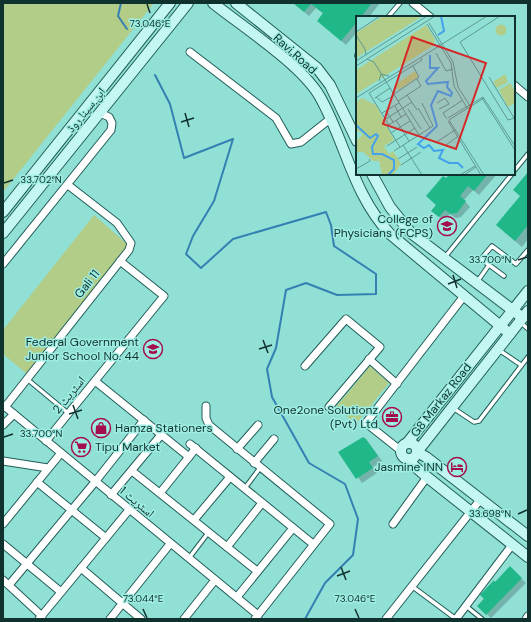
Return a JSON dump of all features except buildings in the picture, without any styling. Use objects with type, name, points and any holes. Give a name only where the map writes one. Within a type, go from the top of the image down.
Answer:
[{"type":"street","name":"ابن سینا روڈ","points":[[3,233],[188,3]]},
{"type":"street","name":"Ravi Road","points":[[213,3],[305,78],[319,96],[356,182],[369,208],[378,221],[390,234],[510,334]]},
{"type":"street","name":"Ravi Road","points":[[236,3],[317,68],[330,85],[356,139]]},
{"type":"street","points":[[413,3],[429,16]]},
{"type":"street","name":"ابن سینا روڈ","points":[[3,212],[168,4]]},
{"type":"street","points":[[190,52],[276,118],[291,144],[301,142],[330,119]]},
{"type":"street","points":[[515,87],[528,97]]},
{"type":"street","points":[[3,264],[111,130],[112,123],[109,117],[100,113]]},
{"type":"street","points":[[372,175],[382,195],[400,221],[411,233],[523,317]]},
{"type":"street","name":"Gali 11","points":[[4,406],[129,250],[131,243],[117,223],[68,185]]},
{"type":"street","name":"اسٹریٹ 2","points":[[46,441],[164,296],[120,261]]},
{"type":"street","name":"G8 Markaz Road","points":[[404,446],[528,291]]},
{"type":"street","points":[[464,296],[366,423],[404,446],[415,445],[413,465],[470,512],[528,556]]},
{"type":"street","name":"G8 Markaz Road","points":[[414,455],[523,317]]},
{"type":"street","points":[[305,366],[346,319],[380,347],[329,407]]},
{"type":"street","points":[[369,359],[397,384]]},
{"type":"street","points":[[95,381],[189,457]]},
{"type":"street","name":"اسٹریٹ 1","points":[[4,406],[170,544],[237,597],[257,617]]},
{"type":"street","points":[[206,406],[206,418],[209,425],[257,466],[330,524],[257,617]]},
{"type":"street","points":[[3,425],[14,414]]},
{"type":"street","points":[[9,585],[96,482],[144,420]]},
{"type":"street","points":[[238,449],[258,425]]},
{"type":"street","points":[[111,495],[161,435]]},
{"type":"street","points":[[257,466],[274,439]]},
{"type":"street","points":[[160,493],[189,457],[193,446],[313,544]]},
{"type":"street","points":[[404,446],[404,457],[414,455]]},
{"type":"street","points":[[5,520],[61,453]]},
{"type":"street","name":"G8 Markaz Road","points":[[414,455],[424,455],[528,536]]},
{"type":"street","points":[[3,461],[48,468]]},
{"type":"street","points":[[132,471],[257,571]]},
{"type":"street","points":[[194,520],[230,476]]},
{"type":"street","points":[[393,524],[427,477]]},
{"type":"street","points":[[37,482],[106,538]]},
{"type":"street","points":[[386,619],[480,500]]},
{"type":"street","points":[[227,546],[262,503]]},
{"type":"street","points":[[3,580],[41,617],[129,510]]},
{"type":"street","points":[[237,597],[293,528]]},
{"type":"street","points":[[456,619],[515,546],[528,536]]},
{"type":"street","points":[[3,544],[61,592]]},
{"type":"street","points":[[110,619],[170,544]]},
{"type":"street","points":[[81,568],[141,619]]},
{"type":"street","points":[[184,619],[215,580]]},
{"type":"lane","points":[[389,16],[400,3]]},
{"type":"lane","points":[[515,170],[528,154]]},
{"type":"lane","points":[[444,258],[511,175]]},
{"type":"lane","points":[[504,276],[481,259],[492,246],[516,264],[528,250]]},
{"type":"lane","points":[[477,282],[489,265]]},
{"type":"lane","points":[[523,317],[528,329]]},
{"type":"lane","points":[[498,349],[521,365]]},
{"type":"lane","points":[[452,407],[468,419],[474,422],[479,421],[528,357]]},
{"type":"lane","points":[[27,379],[68,414]]},
{"type":"lane","points":[[245,488],[257,466]]},
{"type":"lane","points":[[189,558],[209,532]]},
{"type":"lane","points":[[412,586],[456,619]]},
{"type":"lane","points":[[465,606],[482,619]]},
{"type":"green space","points":[[3,3],[154,3],[3,192]]},
{"type":"green space","points":[[94,215],[128,245],[27,374],[3,354],[3,330]]},
{"type":"green space","points":[[370,366],[389,383],[356,424],[336,407]]},
{"type":"waterway","points":[[121,3],[118,16],[127,29]]},
{"type":"waterway","points":[[155,75],[170,104],[184,158],[233,139],[214,201],[193,236],[186,254],[201,268],[233,239],[326,212],[331,225],[334,246],[376,274],[376,294],[337,295],[306,283],[286,290],[276,348],[267,369],[272,397],[309,463],[345,484],[358,519],[353,555],[325,583],[305,619]]},
{"type":"place","name":"College of Physicians (FCPS)","points":[[447,226]]},
{"type":"place","name":"Federal Government Junior School No. 44","points":[[153,349]]},
{"type":"place","name":"One2one Solutionz (Pvt) Ltd","points":[[392,417]]},
{"type":"place","name":"Hamza Stationers","points":[[101,428]]},
{"type":"place","name":"Tipu Market","points":[[81,447]]},
{"type":"place","name":"Jasmine INN","points":[[457,467]]}]
